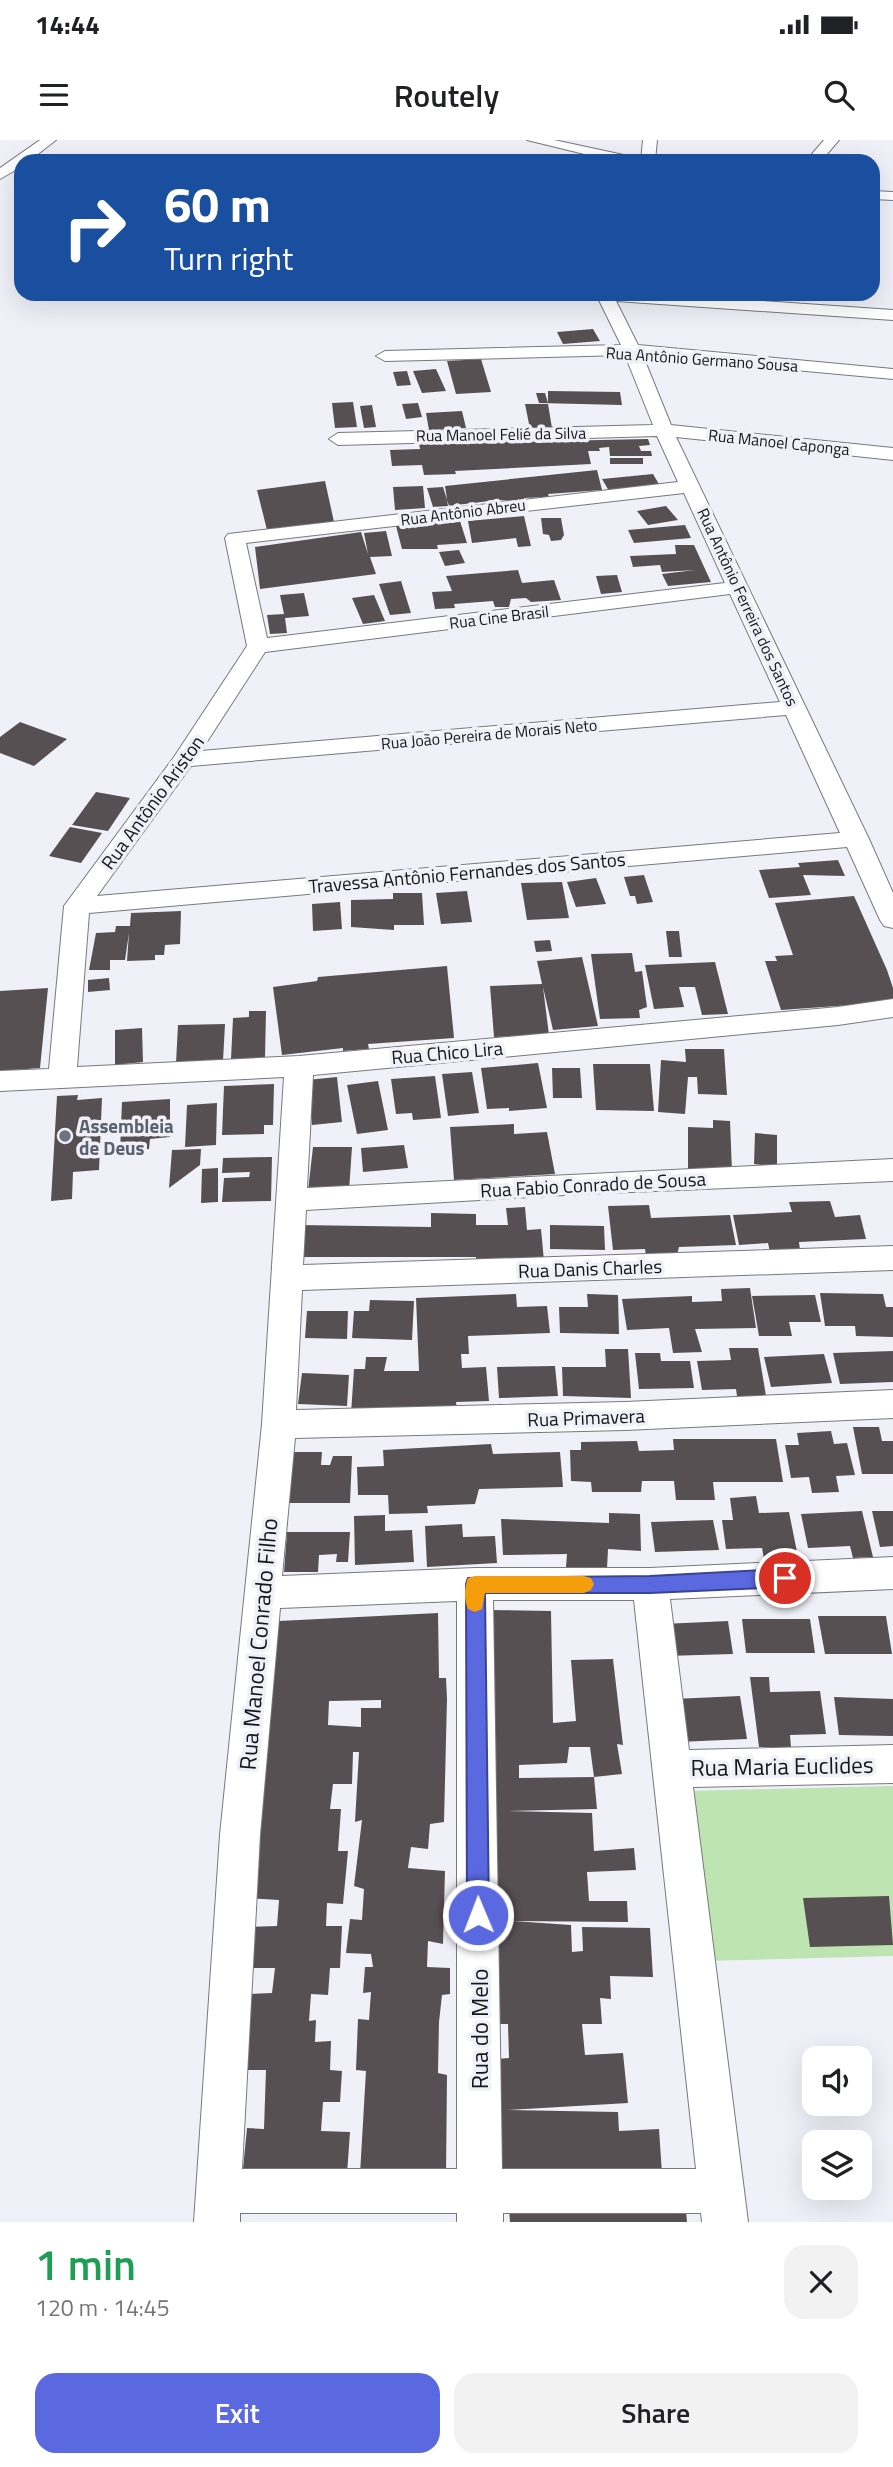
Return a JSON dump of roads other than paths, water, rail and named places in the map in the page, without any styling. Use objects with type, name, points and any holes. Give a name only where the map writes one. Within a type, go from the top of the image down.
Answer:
[{"type":"street","points":[[28,154],[49,140]]},
{"type":"street","points":[[534,140],[601,154]]},
{"type":"street","points":[[819,154],[832,140]]},
{"type":"street","points":[[9,151],[22,154]]},
{"type":"street","name":"Rua Antônio Ferreira dos Santos","points":[[608,301],[632,351],[664,430],[740,587],[893,920]]},
{"type":"street","points":[[691,301],[893,315]]},
{"type":"street","name":"Rua Antônio Germano Sousa","points":[[385,356],[632,351],[893,374]]},
{"type":"street","name":"Rua Manoel Felié da Silva","points":[[338,439],[664,430]]},
{"type":"street","name":"Rua Manoel Caponga","points":[[664,430],[893,454]]},
{"type":"street","name":"Rua Antônio Abreu","points":[[258,646],[235,538],[690,486]]},
{"type":"street","name":"Rua Cine Brasil","points":[[258,646],[740,587]]},
{"type":"street","name":"Rua Antônio Ariston","points":[[77,906],[184,760],[258,646]]},
{"type":"street","name":"Rua João Pereira de Morais Neto","points":[[184,760],[795,707]]},
{"type":"street","name":"Travessa Antônio Fernandes dos Santos","points":[[77,906],[857,839]]},
{"type":"street","points":[[62,1077],[77,906]]},
{"type":"street","name":"Rua Chico Lira","points":[[0,1081],[299,1066],[827,1017],[893,1007]]},
{"type":"street","name":"Rua Manoel Conrado Filho","points":[[218,2206],[240,1835],[279,1424],[299,1066]]},
{"type":"street","name":"Rua Fabio Conrado de Sousa","points":[[292,1200],[893,1170]]},
{"type":"street","name":"Rua Danis Charles","points":[[286,1278],[893,1258]]},
{"type":"street","name":"Rua Primavera","points":[[279,1424],[625,1416],[893,1404]]},
{"type":"street","points":[[264,1593],[475,1584],[650,1584],[893,1573]]},
{"type":"street","name":"Rua do Melo","points":[[475,1584],[480,2206]]},
{"type":"street","points":[[218,2206],[724,2206],[650,1584]]},
{"type":"street","name":"Rua Maria Euclides","points":[[672,1769],[893,1764]]},
{"type":"place","name":"Assembleia de Deus","points":[[65,1136]]}]
